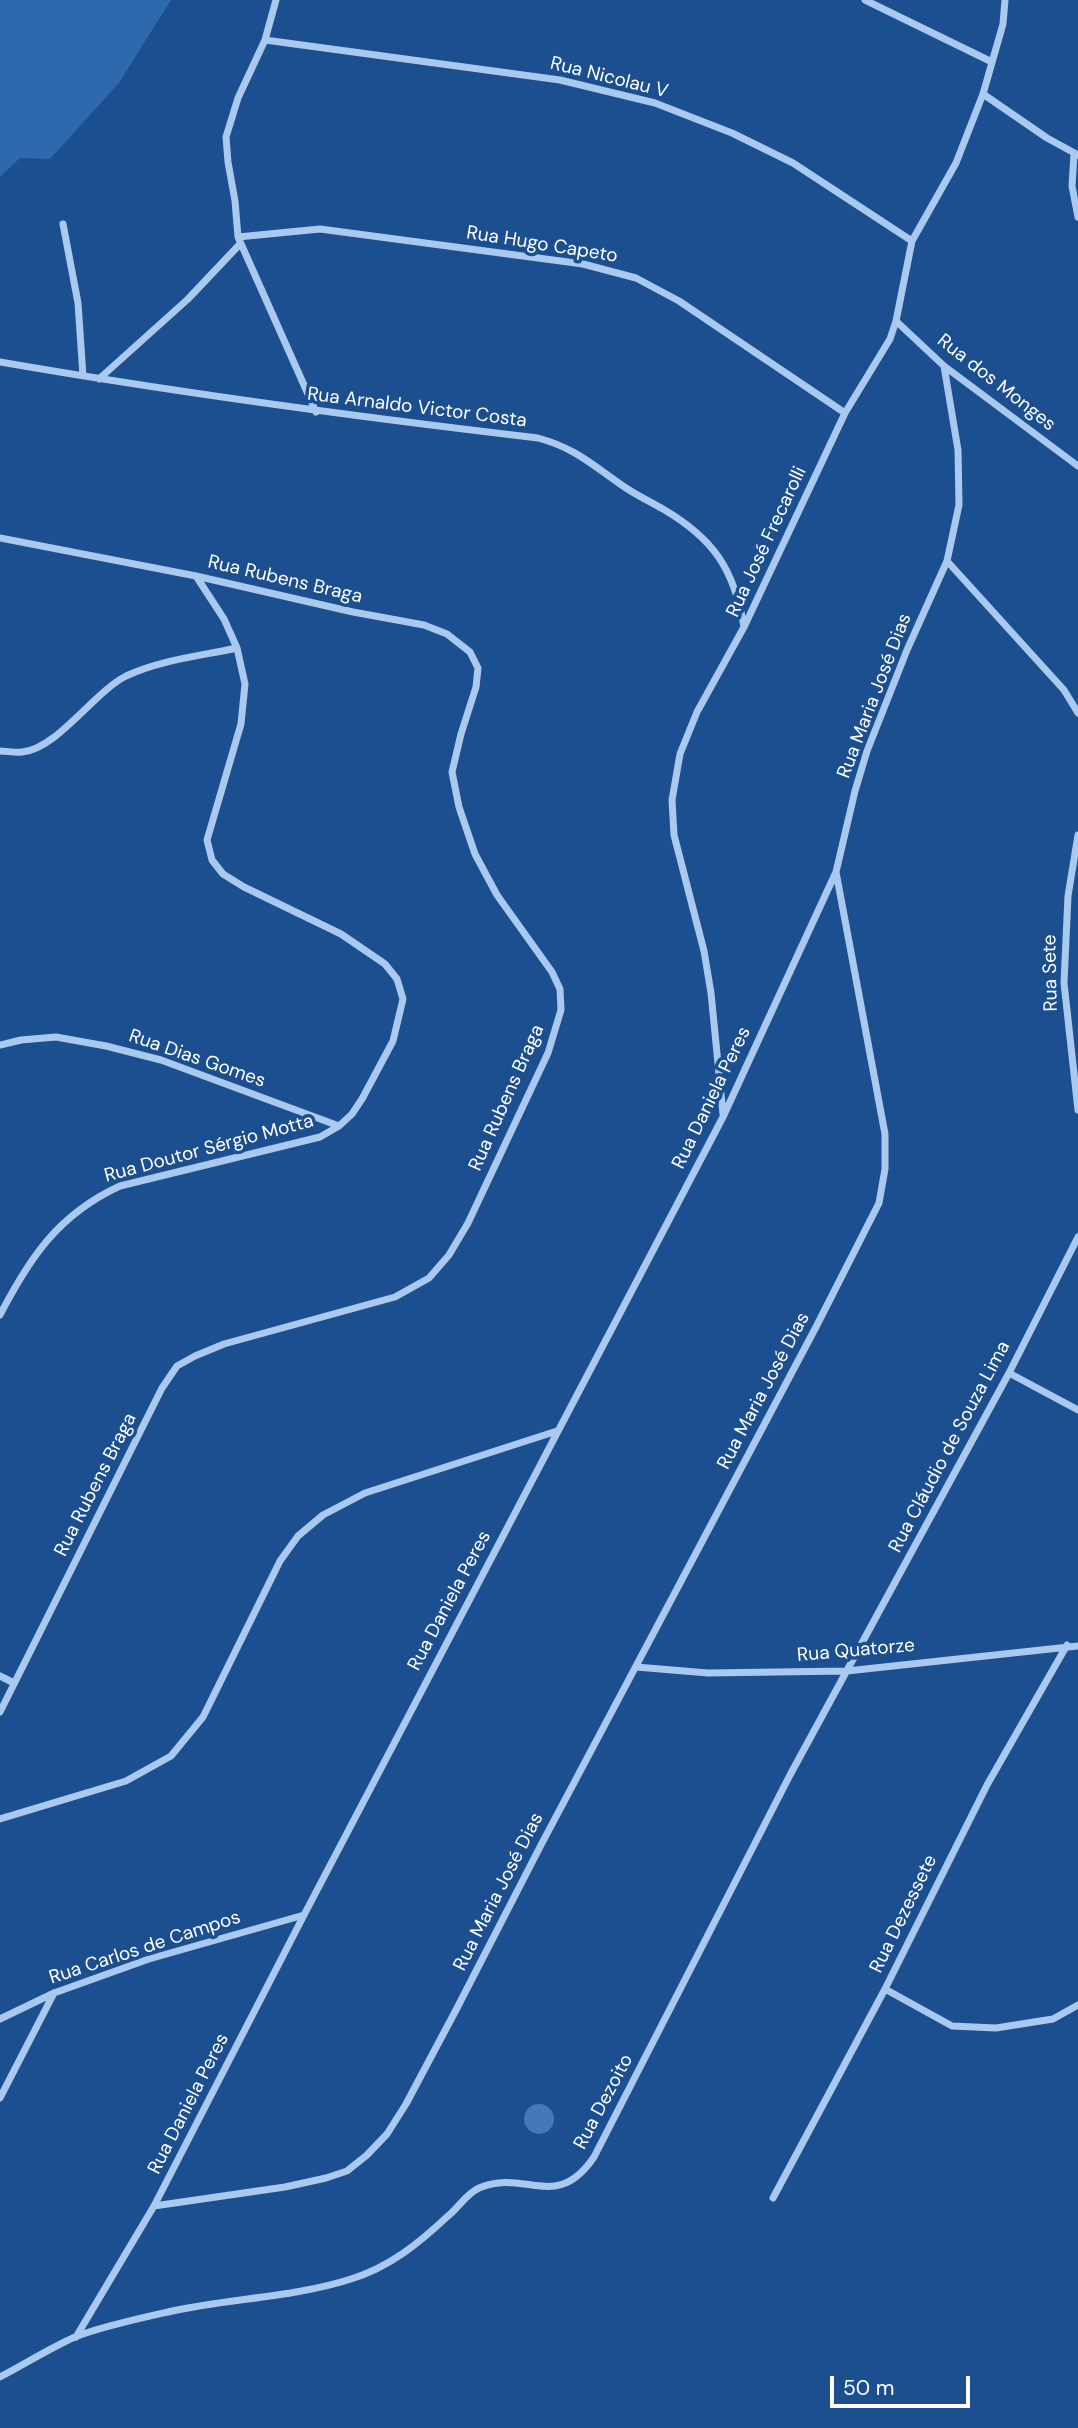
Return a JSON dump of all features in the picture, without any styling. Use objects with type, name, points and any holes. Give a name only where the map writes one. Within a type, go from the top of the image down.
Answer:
[{"type":"street","points":[[276,0],[265,40],[238,98],[226,137],[228,162],[236,201],[239,241],[316,412]]},
{"type":"street","points":[[865,0],[992,62]]},
{"type":"street","name":"Rua José Frecarolli","points":[[723,1117],[711,993],[704,951],[674,835],[672,800],[680,754],[697,712],[744,627],[845,413],[890,339],[912,241],[956,163],[983,94],[1003,24],[1005,0]]},
{"type":"street","name":"Rua Nicolau V","points":[[265,40],[560,80],[654,103],[732,133],[793,163],[912,241]]},
{"type":"street","points":[[983,94],[1076,155],[1072,186],[1078,217]]},
{"type":"street","points":[[63,224],[78,303],[83,376]]},
{"type":"street","name":"Rua Hugo Capeto","points":[[239,241],[320,229],[583,264],[636,278],[679,300],[845,413]]},
{"type":"street","points":[[99,379],[188,299],[239,241]]},
{"type":"street","name":"Rua dos Monges","points":[[896,321],[944,366],[1078,466]]},
{"type":"street","name":"Rua Arnaldo Victor Costa","points":[[0,362],[316,412],[538,438],[562,444],[633,493],[696,530],[716,551],[732,579],[740,599],[744,627]]},
{"type":"street","name":"Rua Maria José Dias","points":[[154,2206],[285,2187],[326,2178],[347,2171],[387,2134],[431,2057],[879,1203],[886,1169],[885,1135],[836,872],[867,751],[907,650],[947,561],[959,505],[958,450],[944,366]]},
{"type":"street","name":"Rua Rubens Braga","points":[[0,538],[196,576],[353,612],[424,625],[447,634],[470,652],[478,668],[476,687],[460,734],[452,772],[459,807],[475,854],[497,895],[552,972],[560,989],[561,1010],[548,1053],[468,1223],[449,1255],[429,1278],[396,1297],[225,1344],[195,1356],[177,1367],[162,1388],[0,1712]]},
{"type":"street","points":[[947,561],[1064,691],[1078,713]]},
{"type":"street","name":"Rua Doutor Sérgio Motta","points":[[0,1315],[47,1239],[72,1214],[94,1198],[120,1186],[320,1137],[339,1126],[352,1114],[393,1041],[403,999],[397,979],[386,964],[341,934],[244,887],[223,874],[212,860],[207,840],[241,724],[245,684],[237,648],[224,619],[196,576]]},
{"type":"street","points":[[0,751],[24,752],[46,743],[104,691],[125,677],[155,665],[237,648]]},
{"type":"street","name":"Rua Sete","points":[[1078,835],[1068,896],[1063,983],[1078,1110]]},
{"type":"street","name":"Rua Daniela Peres","points":[[76,2337],[154,2206],[723,1117],[836,872]]},
{"type":"street","name":"Rua Dias Gomes","points":[[0,1045],[56,1037],[106,1046],[161,1060],[339,1126]]},
{"type":"street","name":"Rua Cláudio de Souza Lima","points":[[848,1671],[1009,1373],[1078,1237]]},
{"type":"street","points":[[1009,1373],[1078,1410]]},
{"type":"street","points":[[0,1819],[126,1781],[171,1756],[203,1717],[280,1561],[298,1536],[323,1515],[365,1493],[557,1431]]},
{"type":"street","name":"Rua Quatorze","points":[[636,1668],[708,1673],[848,1671],[1067,1645],[1078,1646]]},
{"type":"street","name":"Rua Dezessete","points":[[773,2199],[885,1989],[988,1785],[1067,1645]]},
{"type":"street","name":"Rua Dezoito","points":[[0,2377],[76,2337],[169,2312],[302,2291],[352,2279],[385,2265],[417,2245],[454,2211],[469,2193],[479,2188],[497,2184],[556,2187],[575,2179],[594,2157],[783,1788],[848,1671]]},
{"type":"street","points":[[0,1676],[14,1683]]},
{"type":"street","name":"Rua Carlos de Campos","points":[[0,2019],[54,1993],[149,1959],[304,1915]]},
{"type":"street","points":[[885,1989],[952,2026],[996,2028],[1052,2019],[1078,2005]]},
{"type":"street","points":[[0,2098],[54,1993]]},
{"type":"shaded area","points":[[0,0],[171,0],[119,83],[50,159],[20,158],[0,177]]},
{"type":"building","points":[[539,2104],[545,2105],[553,2113],[553,2125],[545,2133],[539,2134],[533,2133],[525,2125],[524,2119],[525,2113],[533,2105]]}]
